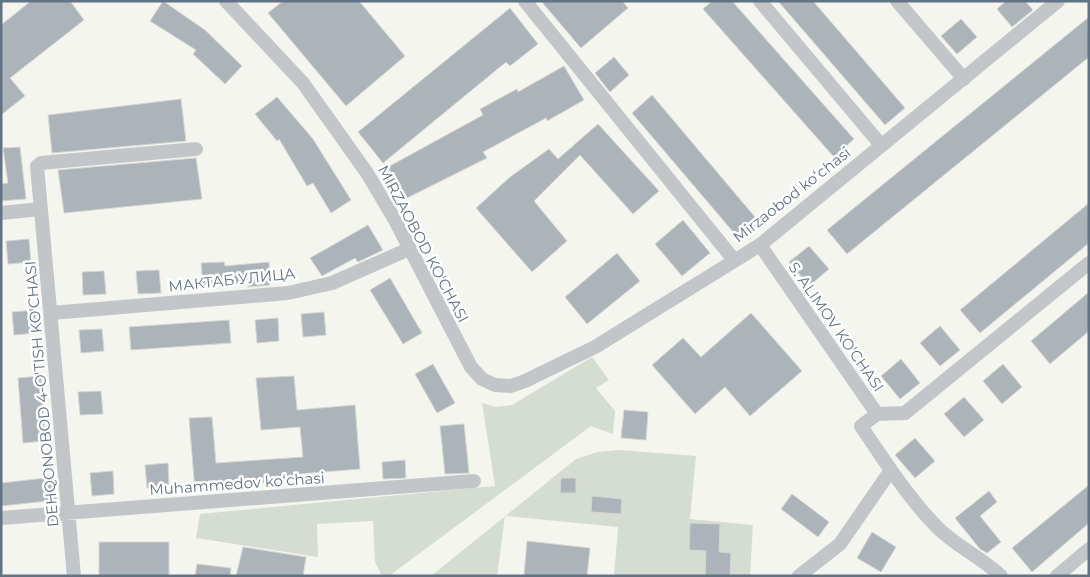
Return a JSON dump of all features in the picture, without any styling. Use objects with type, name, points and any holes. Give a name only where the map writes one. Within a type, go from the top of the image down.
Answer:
[{"type":"street","points":[[525,1],[734,260]]},
{"type":"street","points":[[760,1],[881,145]]},
{"type":"street","points":[[896,1],[964,79]]},
{"type":"street","name":"Mirzaobod koʻchasi","points":[[495,385],[511,386],[526,381],[595,346],[760,245],[1058,1]]},
{"type":"street","name":"MIRZAOBOD KO'CHASI","points":[[231,3],[308,91],[367,173],[410,249],[471,368],[482,379],[495,385]]},
{"type":"street","name":"DEHQONOBOD 4-O'TISH KO'CHASI","points":[[74,576],[51,313],[36,174],[37,166],[41,163],[196,149]]},
{"type":"street","points":[[1,213],[41,209]]},
{"type":"street","name":"S. ALIMOV KO'CHASI","points":[[760,245],[877,414],[861,426],[891,470],[940,530],[985,570],[1001,576]]},
{"type":"street","name":"МАКТАБ УЛИЦА","points":[[51,313],[288,294],[332,283],[410,249]]},
{"type":"street","points":[[877,414],[905,413],[1089,263]]},
{"type":"street","points":[[799,576],[840,544],[891,470]]},
{"type":"street","name":"Muhammedov koʻchasi","points":[[1,518],[474,481]]},
{"type":"street","points":[[1057,576],[1089,549]]},
{"type":"shaded area","points":[[592,357],[609,380],[596,388],[615,411],[613,434],[591,426],[389,576],[382,576],[375,562],[373,521],[317,524],[318,557],[196,538],[200,514],[495,486],[482,403],[496,407],[512,405]]},
{"type":"shaded area","points":[[619,450],[696,456],[690,519],[753,525],[750,576],[614,576],[618,527],[505,516],[576,459],[597,452]]},
{"type":"shaded area","points":[[505,516],[497,576],[431,576]]},
{"type":"building","points":[[31,1],[70,1],[84,20],[10,78],[25,96],[1,115],[1,25]]},
{"type":"building","points":[[163,1],[205,30],[242,66],[225,84],[193,54],[196,50],[150,21]]},
{"type":"building","points":[[283,1],[359,1],[405,56],[346,106],[268,13]]},
{"type":"building","points":[[541,1],[622,1],[628,8],[581,48]]},
{"type":"building","points":[[712,1],[732,1],[854,139],[834,157],[703,9]]},
{"type":"building","points":[[778,1],[813,1],[905,108],[885,125]]},
{"type":"building","points":[[1006,1],[1025,1],[1033,10],[1012,27],[997,9]]},
{"type":"building","points":[[510,8],[538,44],[510,66],[506,62],[383,163],[358,132]]},
{"type":"building","points":[[1089,17],[1089,57],[847,254],[827,230]]},
{"type":"building","points":[[961,19],[977,37],[957,54],[941,36]]},
{"type":"building","points":[[614,57],[629,75],[610,92],[595,73]]},
{"type":"building","points":[[564,66],[584,100],[547,121],[546,118],[483,152],[487,158],[405,199],[388,167],[483,115],[480,109],[517,89],[518,92]]},
{"type":"building","points":[[652,95],[760,223],[740,240],[632,113]]},
{"type":"building","points":[[277,97],[313,139],[351,200],[331,213],[313,183],[307,186],[279,139],[277,141],[255,114]]},
{"type":"building","points":[[181,99],[186,141],[52,153],[48,115]]},
{"type":"building","points":[[598,124],[659,191],[633,214],[580,155],[534,201],[567,241],[532,272],[476,208],[510,177],[549,149],[558,159]]},
{"type":"building","points":[[20,147],[26,199],[1,201],[1,184],[8,183],[3,148]]},
{"type":"building","points":[[196,158],[202,199],[64,213],[58,170]]},
{"type":"building","points":[[1089,203],[1089,243],[980,333],[960,310]]},
{"type":"building","points":[[683,220],[710,253],[682,276],[655,244]]},
{"type":"building","points":[[368,225],[383,250],[358,262],[355,258],[322,276],[310,258]]},
{"type":"building","points":[[29,239],[31,262],[8,264],[6,241]]},
{"type":"building","points":[[809,246],[829,269],[809,286],[789,262]]},
{"type":"building","points":[[617,253],[640,281],[587,324],[565,297]]},
{"type":"building","points":[[224,262],[225,266],[269,262],[270,285],[248,287],[247,283],[203,286],[201,263]]},
{"type":"building","points":[[159,270],[161,293],[138,294],[136,271]]},
{"type":"building","points":[[104,271],[106,294],[83,295],[82,272]]},
{"type":"building","points":[[390,278],[422,333],[403,344],[370,290]]},
{"type":"building","points":[[1089,292],[1089,331],[1050,364],[1031,341]]},
{"type":"building","points":[[35,310],[37,333],[14,335],[12,312]]},
{"type":"building","points":[[324,312],[326,335],[303,337],[301,314]]},
{"type":"building","points":[[751,313],[802,371],[750,416],[725,387],[695,414],[652,365],[683,338],[701,357]]},
{"type":"building","points":[[278,318],[279,341],[257,343],[255,320]]},
{"type":"building","points":[[229,320],[231,343],[131,350],[129,327]]},
{"type":"building","points":[[940,326],[960,350],[940,366],[920,343]]},
{"type":"building","points":[[102,329],[104,351],[81,353],[79,330]]},
{"type":"building","points":[[901,359],[920,383],[900,399],[881,376]]},
{"type":"building","points":[[433,364],[455,403],[437,413],[415,374]]},
{"type":"building","points":[[1003,364],[1022,387],[1002,404],[983,381]]},
{"type":"building","points":[[41,376],[45,441],[23,443],[18,378]]},
{"type":"building","points":[[294,376],[297,410],[355,405],[360,469],[299,474],[300,480],[218,486],[218,490],[195,491],[189,418],[212,417],[216,463],[303,457],[300,427],[261,430],[256,378]]},
{"type":"building","points":[[101,391],[103,414],[80,415],[78,392]]},
{"type":"building","points":[[964,397],[984,420],[964,437],[944,414]]},
{"type":"building","points":[[624,410],[648,412],[646,440],[621,438]]},
{"type":"building","points":[[464,424],[469,473],[445,474],[440,426]]},
{"type":"building","points":[[915,438],[935,461],[915,478],[895,455]]},
{"type":"building","points":[[405,460],[406,478],[383,479],[382,462]]},
{"type":"building","points":[[168,463],[169,486],[147,488],[145,465]]},
{"type":"building","points":[[113,471],[114,494],[92,496],[90,473]]},
{"type":"building","points":[[55,477],[57,500],[1,506],[1,483]]},
{"type":"building","points":[[561,478],[576,478],[576,493],[560,493]]},
{"type":"building","points":[[1089,485],[1089,523],[1032,572],[1012,548]]},
{"type":"building","points":[[989,491],[997,502],[980,516],[1001,542],[987,553],[980,549],[955,518]]},
{"type":"building","points":[[792,494],[829,522],[818,537],[781,509]]},
{"type":"building","points":[[592,496],[622,499],[621,514],[591,512]]},
{"type":"building","points":[[690,523],[720,524],[719,552],[731,553],[730,576],[705,576],[706,551],[689,550]]},
{"type":"building","points":[[872,532],[896,547],[881,572],[857,558]]},
{"type":"building","points":[[527,541],[590,548],[587,576],[524,576]]},
{"type":"building","points":[[99,542],[169,542],[169,576],[99,576]]},
{"type":"building","points":[[243,547],[306,557],[303,576],[236,576]]},
{"type":"building","points":[[197,564],[231,568],[230,576],[195,576]]}]
